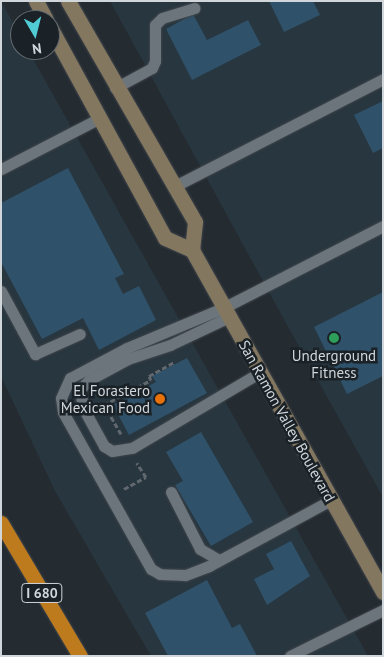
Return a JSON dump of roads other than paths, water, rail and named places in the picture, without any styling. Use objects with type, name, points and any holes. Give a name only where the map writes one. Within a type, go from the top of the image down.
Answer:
[{"type":"highway","name":"I 680","points":[[1,523],[80,656]]},
{"type":"main road","points":[[60,44],[166,238],[192,250],[195,222],[115,88],[68,1]]},
{"type":"main road","name":"San Ramon Valley Boulevard","points":[[192,250],[383,592]]},
{"type":"lane","points":[[115,88],[152,68],[156,55],[155,25],[162,18],[195,8]]},
{"type":"lane","points":[[175,186],[383,79]]},
{"type":"lane","points":[[1,169],[100,118]]},
{"type":"lane","points":[[259,373],[129,449],[112,451],[104,446],[82,406],[81,388],[89,380],[128,359],[170,345],[383,226]]},
{"type":"lane","points":[[1,291],[35,354],[80,334]]},
{"type":"lane","points":[[226,313],[127,348],[70,378],[61,398],[63,412],[110,497],[151,569],[172,577],[185,575],[219,560],[331,500]]},
{"type":"lane","points":[[171,492],[200,549],[219,560]]},
{"type":"lane","points":[[290,656],[383,610]]},
{"type":"place","name":"Underground Fitness","points":[[334,338]]},
{"type":"place","name":"El Forastero Mexican Food","points":[[160,399]]}]
